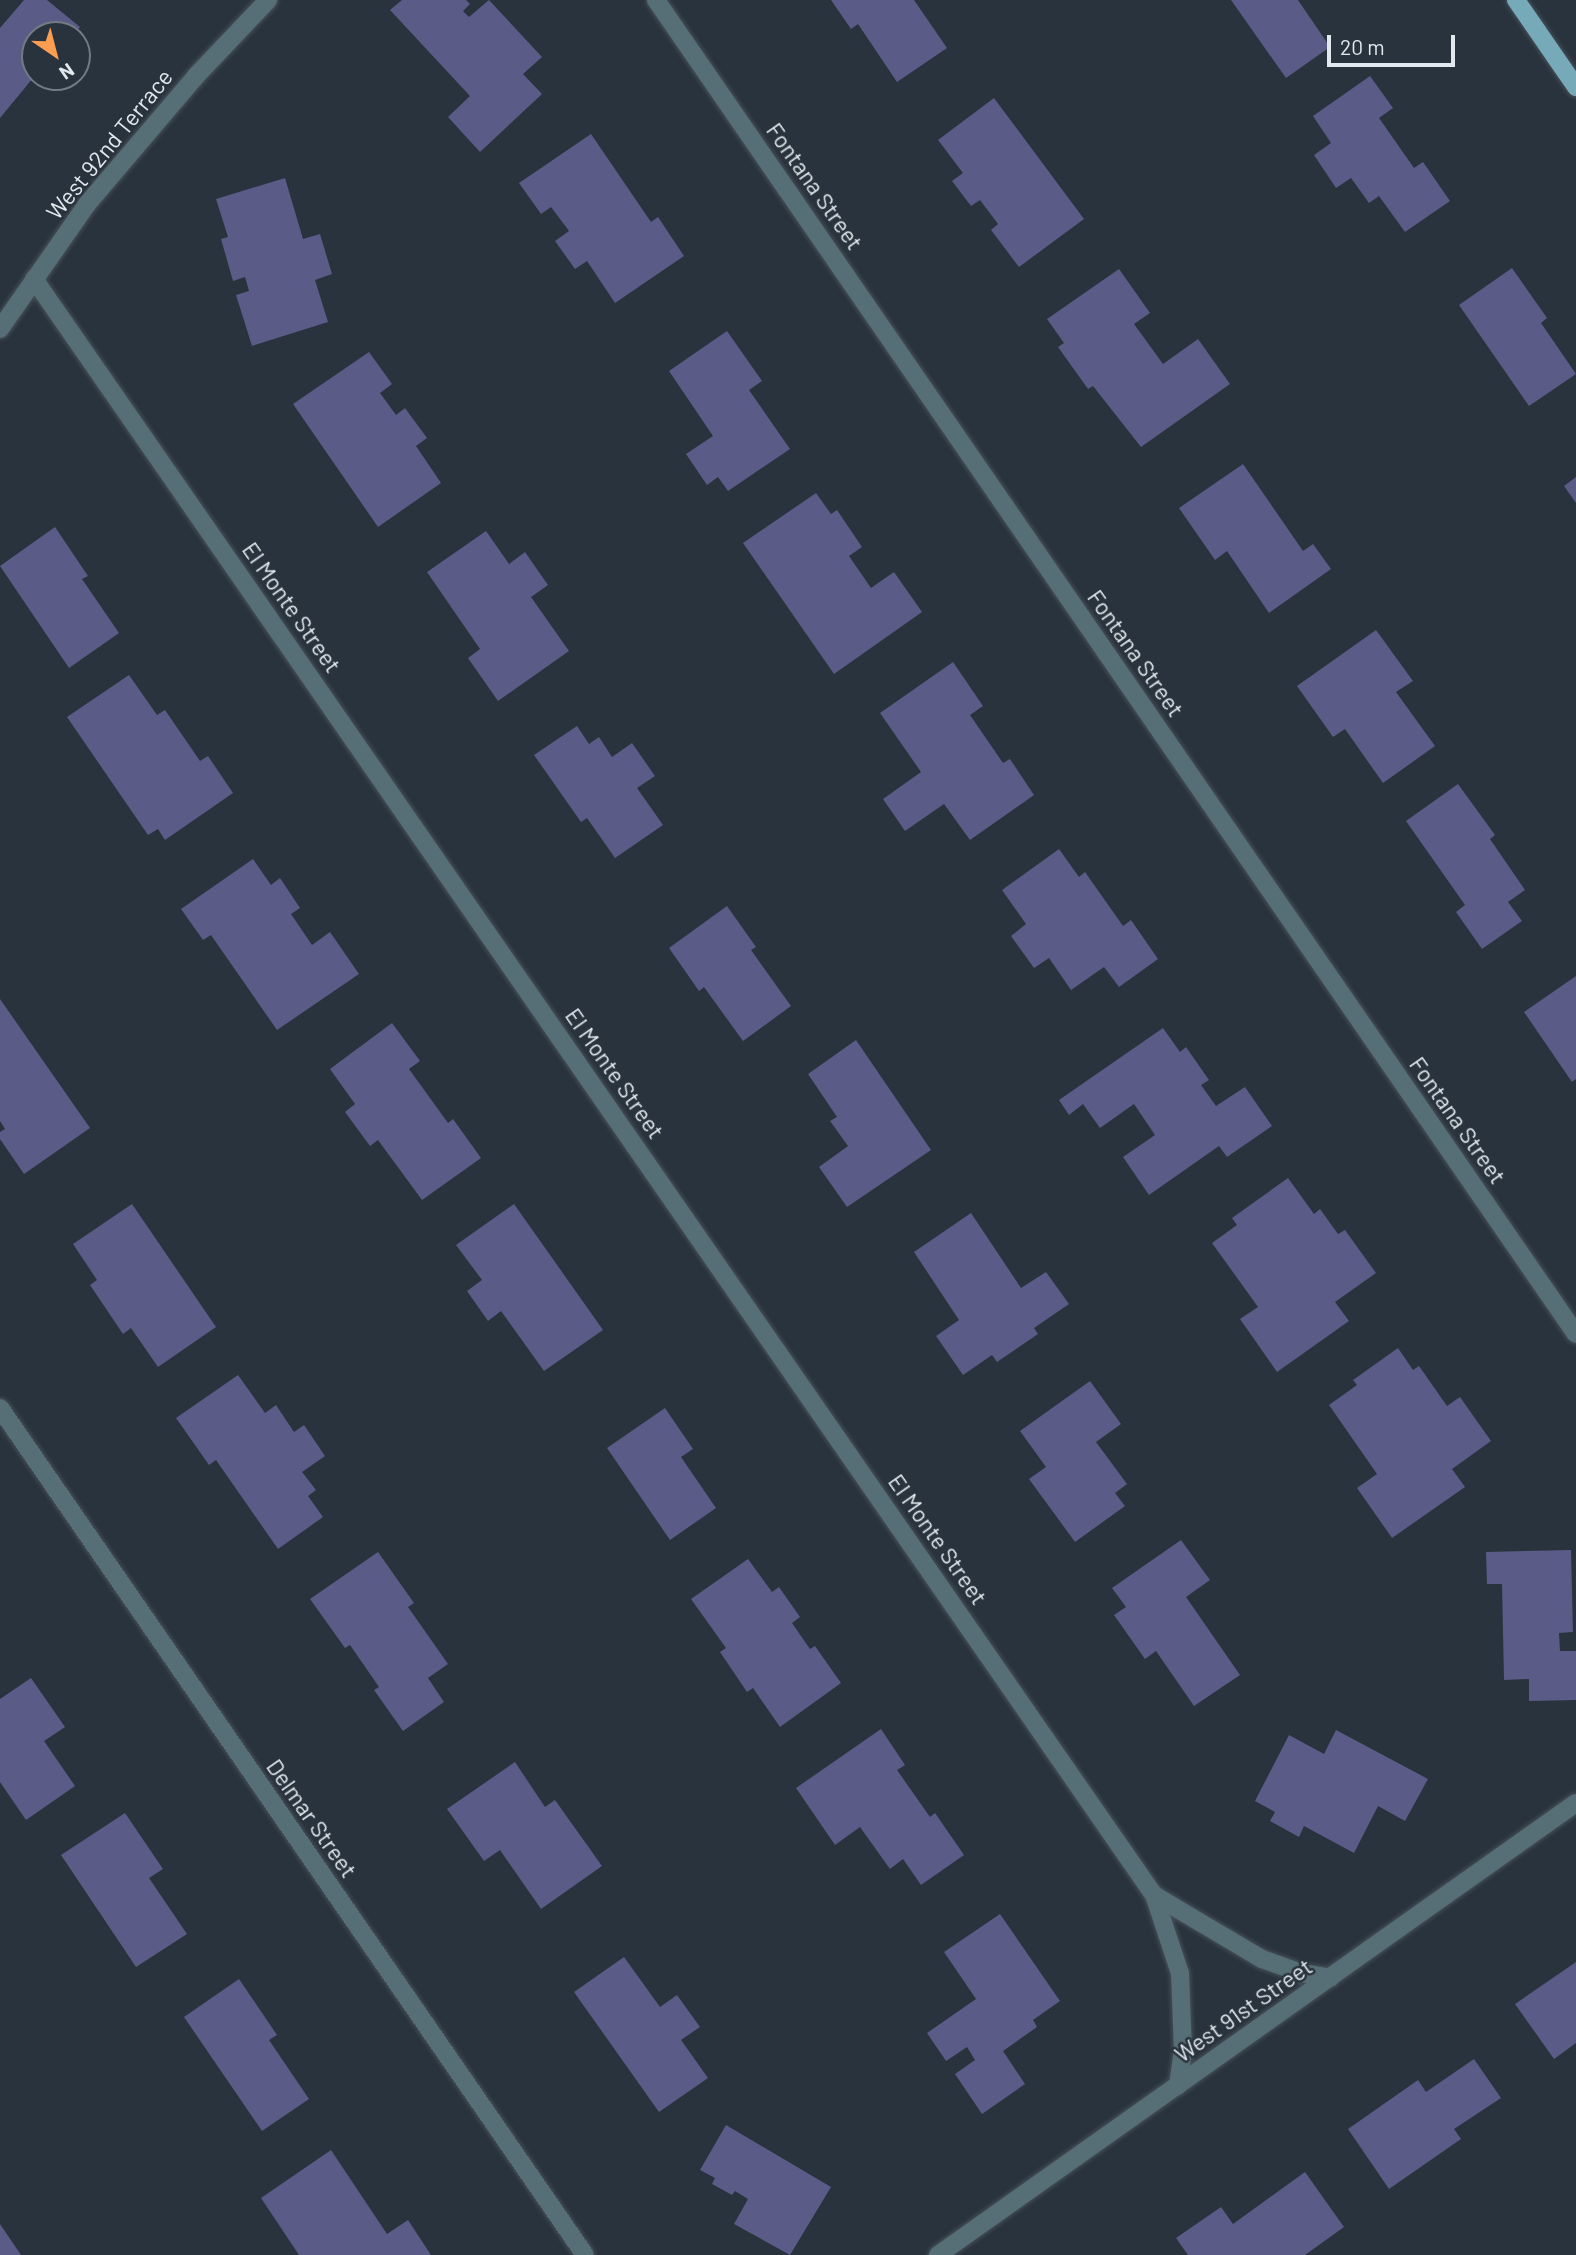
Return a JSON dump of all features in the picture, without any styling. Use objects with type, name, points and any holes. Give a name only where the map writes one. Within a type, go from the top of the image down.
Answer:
[{"type":"main road","points":[[1516,0],[1576,87]]},
{"type":"street","name":"West 92nd Terrace","points":[[0,328],[88,203],[195,76],[268,0]]},
{"type":"street","name":"Fontana Street","points":[[656,0],[1576,1334]]},
{"type":"street","name":"El Monte Street","points":[[34,279],[1154,1895],[1180,1973],[1183,2050],[1178,2086]]},
{"type":"street","name":"Delmar Street","points":[[0,1408],[585,2255]]},
{"type":"street","name":"West 91st Street","points":[[938,2255],[1576,1803]]},
{"type":"street","name":"El Monte Street","points":[[1154,1895],[1262,1959],[1301,1973],[1331,1978]]},
{"type":"building","points":[[24,0],[47,0],[73,21],[21,21],[22,91],[0,118],[0,28]]},
{"type":"building","points":[[402,0],[466,0],[470,4],[463,11],[469,17],[489,0],[542,57],[523,74],[542,94],[480,152],[448,117],[470,96],[390,10]]},
{"type":"building","points":[[831,0],[914,0],[947,48],[897,82],[858,24],[851,29]]},
{"type":"building","points":[[1231,0],[1298,0],[1330,47],[1286,78]]},
{"type":"building","points":[[1370,76],[1393,108],[1379,118],[1414,168],[1423,162],[1450,201],[1405,232],[1379,196],[1369,203],[1351,178],[1336,188],[1314,155],[1331,143],[1313,116]]},
{"type":"building","points":[[994,98],[1084,219],[1019,267],[991,230],[998,224],[980,200],[971,206],[952,181],[963,173],[938,140]]},
{"type":"building","points":[[591,134],[651,222],[658,217],[684,256],[615,303],[587,261],[575,269],[555,241],[569,231],[551,207],[541,214],[519,183]]},
{"type":"building","points":[[285,178],[303,239],[320,234],[332,274],[315,280],[328,322],[252,346],[236,295],[249,291],[245,277],[233,281],[221,239],[228,237],[216,199]]},
{"type":"building","points":[[1512,268],[1547,318],[1541,323],[1576,374],[1529,406],[1459,305]]},
{"type":"building","points":[[1119,269],[1150,313],[1134,324],[1163,364],[1198,339],[1230,384],[1141,447],[1093,386],[1088,389],[1058,347],[1064,343],[1047,319]]},
{"type":"building","points":[[727,331],[762,381],[749,390],[790,449],[728,491],[718,477],[707,485],[686,454],[713,436],[669,371]]},
{"type":"building","points":[[369,352],[392,384],[380,393],[396,415],[405,408],[427,438],[416,446],[441,483],[378,527],[293,404]]},
{"type":"building","points":[[1243,464],[1303,551],[1313,544],[1331,569],[1269,613],[1227,551],[1215,560],[1179,508]]},
{"type":"building","points":[[1576,477],[1576,503],[1564,486]]},
{"type":"building","points":[[816,493],[831,514],[837,510],[862,547],[849,556],[871,588],[894,572],[922,612],[834,674],[743,543]]},
{"type":"building","points":[[55,527],[88,576],[82,579],[119,633],[69,668],[0,566]]},
{"type":"building","points":[[486,531],[509,564],[525,552],[548,585],[531,597],[569,651],[498,701],[468,658],[480,649],[427,572]]},
{"type":"building","points":[[1376,630],[1413,681],[1396,692],[1435,746],[1383,783],[1345,729],[1333,737],[1297,686]]},
{"type":"building","points":[[953,662],[983,706],[970,715],[1003,763],[1010,759],[1034,795],[970,840],[944,804],[905,831],[883,799],[921,772],[880,713]]},
{"type":"building","points":[[129,675],[157,715],[165,710],[200,761],[208,756],[233,793],[165,840],[158,829],[148,835],[67,717]]},
{"type":"building","points":[[577,726],[589,744],[599,737],[612,757],[632,743],[655,776],[637,788],[663,825],[615,858],[587,818],[581,822],[534,755]]},
{"type":"building","points":[[1458,784],[1495,835],[1490,839],[1525,890],[1508,902],[1522,921],[1482,949],[1456,912],[1465,905],[1406,821]]},
{"type":"building","points":[[1059,849],[1079,877],[1085,872],[1123,926],[1131,920],[1158,959],[1119,987],[1104,967],[1071,990],[1049,958],[1034,968],[1011,936],[1026,924],[1002,890]]},
{"type":"building","points":[[253,859],[271,885],[280,878],[300,908],[291,914],[312,945],[330,932],[359,974],[277,1030],[211,935],[203,940],[181,909]]},
{"type":"building","points":[[727,906],[756,947],[751,950],[791,1006],[743,1041],[704,987],[699,991],[669,948]]},
{"type":"building","points":[[1576,976],[1576,1079],[1572,1082],[1524,1012]]},
{"type":"building","points":[[0,999],[90,1128],[24,1174],[0,1139],[0,1132],[5,1129],[0,1121]]},
{"type":"building","points":[[392,1023],[420,1061],[409,1069],[448,1123],[453,1119],[481,1158],[422,1200],[378,1140],[370,1146],[345,1112],[355,1104],[330,1069]]},
{"type":"building","points":[[1163,1028],[1180,1052],[1186,1047],[1209,1080],[1201,1085],[1216,1106],[1245,1087],[1272,1126],[1227,1157],[1219,1146],[1149,1195],[1123,1157],[1155,1135],[1134,1104],[1100,1128],[1083,1104],[1069,1115],[1059,1100]]},
{"type":"building","points":[[856,1040],[931,1150],[847,1207],[819,1167],[848,1146],[830,1121],[837,1117],[808,1074]]},
{"type":"building","points":[[1288,1178],[1314,1214],[1320,1209],[1338,1234],[1345,1230],[1376,1273],[1335,1302],[1349,1321],[1277,1372],[1240,1319],[1258,1307],[1212,1243],[1237,1225],[1232,1218]]},
{"type":"building","points":[[132,1204],[216,1327],[158,1367],[131,1328],[123,1334],[90,1285],[97,1280],[73,1244]]},
{"type":"building","points":[[514,1204],[603,1330],[544,1371],[501,1311],[488,1321],[467,1291],[482,1280],[456,1245]]},
{"type":"building","points":[[971,1213],[1021,1288],[1046,1272],[1069,1304],[1034,1328],[1038,1334],[997,1362],[992,1355],[963,1375],[936,1336],[959,1320],[914,1252]]},
{"type":"building","points":[[1398,1348],[1413,1370],[1419,1366],[1447,1406],[1460,1397],[1491,1441],[1452,1469],[1465,1487],[1392,1538],[1357,1488],[1377,1474],[1329,1405],[1357,1385],[1353,1380]]},
{"type":"building","points":[[238,1375],[265,1413],[276,1405],[294,1432],[304,1425],[325,1456],[302,1472],[316,1490],[308,1496],[323,1517],[278,1549],[216,1460],[209,1465],[176,1418]]},
{"type":"building","points":[[1090,1381],[1121,1424],[1096,1442],[1127,1484],[1115,1493],[1125,1506],[1075,1542],[1029,1479],[1046,1467],[1020,1431]]},
{"type":"building","points":[[665,1408],[693,1449],[681,1457],[716,1508],[670,1540],[607,1448]]},
{"type":"building","points":[[1181,1540],[1210,1580],[1186,1597],[1240,1675],[1194,1706],[1156,1651],[1145,1659],[1114,1615],[1126,1607],[1112,1588]]},
{"type":"building","points":[[1571,1550],[1573,1632],[1559,1633],[1560,1651],[1576,1651],[1576,1700],[1529,1701],[1529,1679],[1504,1680],[1502,1584],[1487,1584],[1486,1552]]},
{"type":"building","points":[[378,1552],[414,1603],[408,1607],[448,1664],[428,1678],[444,1702],[403,1731],[374,1690],[379,1687],[350,1645],[345,1648],[310,1599]]},
{"type":"building","points":[[748,1559],[772,1592],[779,1587],[800,1617],[792,1623],[810,1649],[815,1646],[841,1683],[780,1727],[753,1688],[747,1692],[720,1652],[726,1648],[691,1599]]},
{"type":"building","points":[[31,1678],[65,1727],[44,1741],[75,1786],[26,1820],[0,1782],[0,1699]]},
{"type":"building","points":[[881,1729],[905,1765],[897,1770],[930,1817],[935,1813],[964,1855],[921,1885],[903,1859],[890,1869],[860,1827],[835,1845],[796,1788]]},
{"type":"building","points":[[1336,1730],[1428,1779],[1405,1821],[1378,1806],[1354,1853],[1304,1826],[1299,1837],[1270,1821],[1275,1812],[1255,1801],[1289,1735],[1324,1754]]},
{"type":"building","points":[[515,1762],[545,1807],[555,1800],[602,1866],[541,1909],[500,1850],[484,1861],[447,1809]]},
{"type":"building","points":[[125,1813],[163,1869],[149,1878],[187,1934],[136,1967],[61,1855]]},
{"type":"building","points":[[1000,1914],[1060,2001],[1033,2020],[1037,2027],[1003,2051],[1025,2084],[982,2114],[955,2074],[975,2060],[967,2047],[946,2061],[927,2033],[976,1999],[944,1952]]},
{"type":"building","points":[[624,1957],[660,2007],[677,1995],[700,2027],[681,2040],[708,2078],[659,2112],[574,1992]]},
{"type":"building","points":[[1576,1962],[1576,2043],[1554,2059],[1515,2004]]},
{"type":"building","points":[[239,1979],[277,2035],[269,2040],[309,2099],[262,2131],[184,2017]]},
{"type":"building","points":[[1474,2059],[1501,2098],[1454,2129],[1461,2139],[1389,2189],[1348,2129],[1418,2080],[1426,2092]]},
{"type":"building","points":[[726,2125],[831,2187],[790,2255],[734,2224],[748,2199],[735,2191],[732,2195],[712,2184],[715,2178],[700,2170]]},
{"type":"building","points":[[331,2150],[387,2234],[408,2220],[431,2255],[299,2255],[261,2198]]},
{"type":"building","points":[[1305,2172],[1344,2227],[1305,2255],[1188,2255],[1176,2238],[1221,2207],[1233,2224]]},
{"type":"building","points":[[0,2224],[21,2255],[0,2255]]}]
